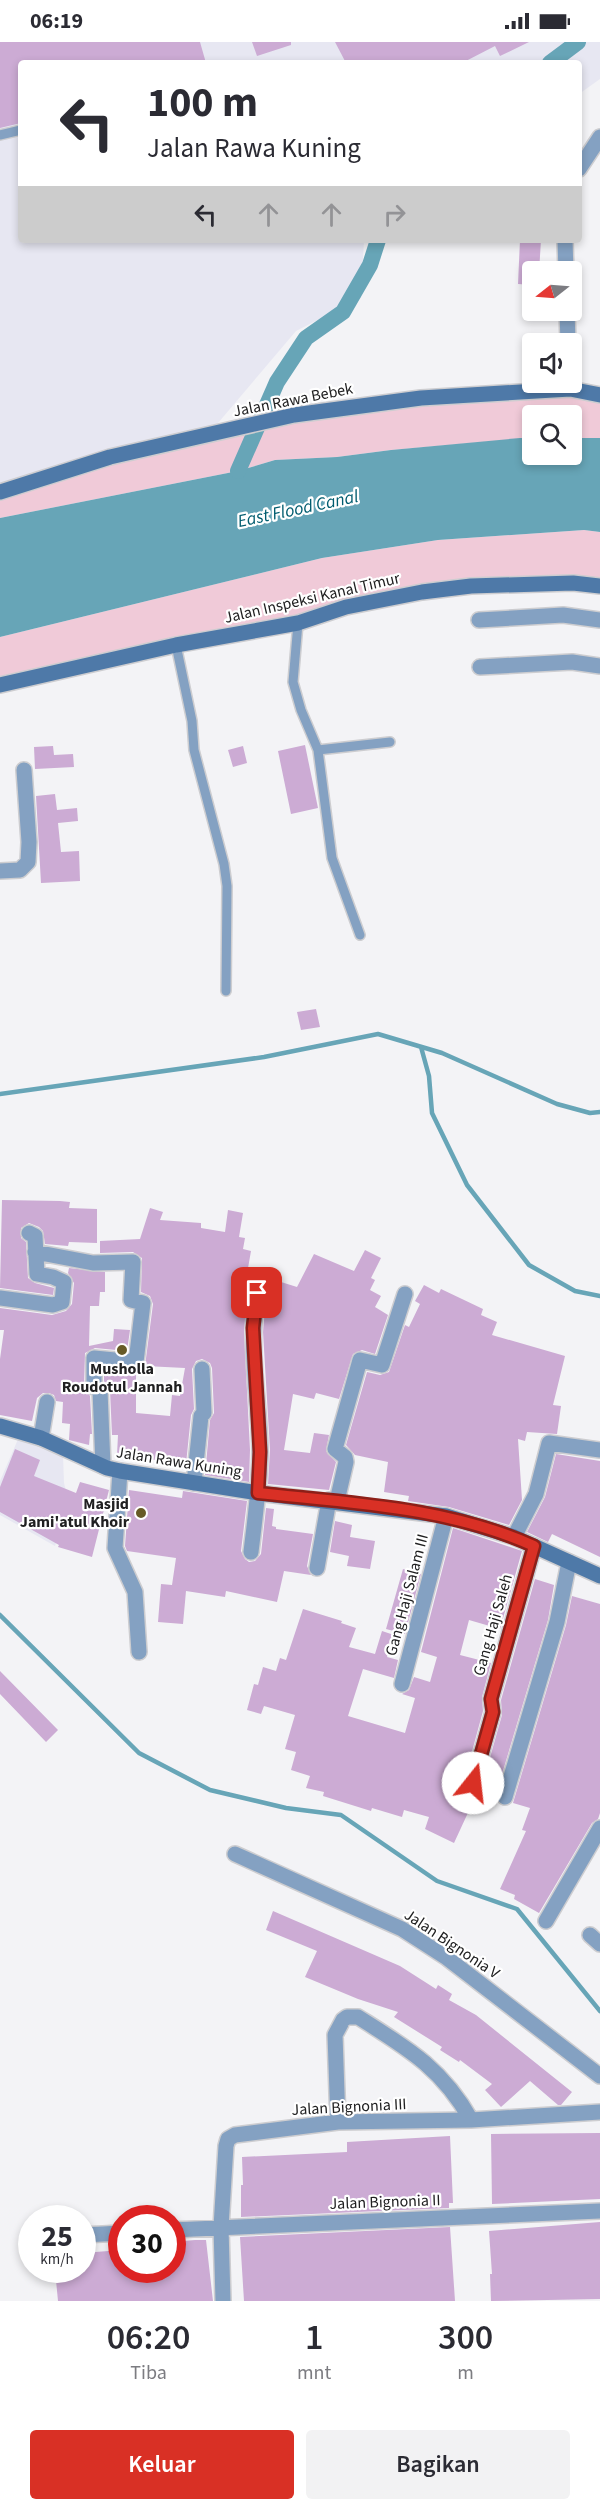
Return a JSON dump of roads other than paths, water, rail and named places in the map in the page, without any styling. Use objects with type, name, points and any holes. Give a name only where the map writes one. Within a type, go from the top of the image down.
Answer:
[{"type":"street","points":[[582,164],[600,137]]},
{"type":"street","points":[[565,243],[566,261]]},
{"type":"street","name":"Jalan Rawa Bebek","points":[[0,492],[110,457],[294,415],[421,398],[522,390]]},
{"type":"street","name":"Jalan Rawa Bebek","points":[[582,390],[600,395]]},
{"type":"street","name":"Jalan Inspeksi Kanal Timur","points":[[0,685],[176,645],[298,623],[346,607],[471,586],[573,583],[600,586]]},
{"type":"street","points":[[479,620],[563,615],[600,620]]},
{"type":"street","points":[[480,667],[572,662],[600,666]]},
{"type":"street","points":[[0,871],[20,870],[28,862],[29,842],[24,770]]},
{"type":"street","points":[[0,1298],[52,1305],[62,1302],[64,1282],[37,1274],[35,1236],[29,1233]]},
{"type":"street","points":[[35,1252],[93,1263],[133,1263],[131,1300],[143,1303],[136,1362],[94,1358],[94,1388],[100,1390],[103,1466]]},
{"type":"street","points":[[251,1552],[260,1452],[253,1328],[257,1293]]},
{"type":"street","points":[[317,1568],[333,1501],[346,1462],[345,1457],[335,1450],[360,1360],[382,1365],[405,1294]]},
{"type":"street","points":[[194,1482],[201,1416],[204,1413],[202,1369]]},
{"type":"street","points":[[41,1438],[47,1402]]},
{"type":"street","name":"Jalan Rawa Kuning","points":[[0,1426],[41,1438],[103,1466],[120,1471],[258,1493],[446,1516],[514,1538],[600,1576]]},
{"type":"street","points":[[514,1538],[536,1494],[549,1443],[600,1450]]},
{"type":"street","points":[[120,1471],[115,1548],[135,1592],[139,1652]]},
{"type":"street","name":"Gang Haji Salam III","points":[[402,1684],[446,1516]]},
{"type":"street","name":"Gang Haji Saleh","points":[[473,1783],[493,1712],[491,1699],[534,1546]]},
{"type":"street","points":[[505,1797],[557,1622],[568,1562]]},
{"type":"street","points":[[546,1921],[600,1828]]},
{"type":"street","name":"Jalan Bignonia V","points":[[235,1854],[402,1929],[447,1958],[600,2076]]},
{"type":"street","points":[[338,2122],[335,2035],[343,2020],[352,2016],[358,2017],[402,2045],[430,2066],[456,2094],[471,2120]]},
{"type":"street","name":"Jalan Bignonia III","points":[[223,2301],[221,2227],[226,2146],[228,2139],[235,2135],[338,2122],[471,2120],[600,2112]]},
{"type":"street","name":"Jalan Bignonia II","points":[[186,2229],[600,2211]]},
{"type":"lane","points":[[0,135],[18,131]]},
{"type":"lane","points":[[298,623],[293,682],[301,710],[318,750],[332,858],[360,935]]},
{"type":"lane","points":[[176,645],[192,721],[194,750],[224,864],[227,886],[226,991]]},
{"type":"lane","points":[[318,750],[390,742]]},
{"type":"water","name":"East Flood Canal","points":[[522,438],[522,465],[582,465],[582,438],[600,438],[600,532],[584,530],[438,540],[322,558],[0,637],[0,518],[238,471],[275,460],[337,457]]},
{"type":"waterway","points":[[554,60],[578,42]]},
{"type":"waterway","points":[[238,471],[277,382],[306,338],[343,312],[370,265],[377,243]]},
{"type":"waterway","points":[[0,1094],[264,1057],[378,1034],[442,1053],[557,1104],[590,1113],[600,1112]]},
{"type":"waterway","points":[[421,1047],[429,1076],[432,1113],[467,1185],[529,1265],[575,1291],[600,1296]]},
{"type":"waterway","points":[[0,1615],[139,1753],[210,1790],[286,1808],[341,1815],[437,1881],[517,1909],[600,2011]]},
{"type":"place","name":"Musholla Roudotul Jannah","points":[[122,1350]]},
{"type":"place","name":"Masjid Jami'atul Khoir","points":[[141,1513]]}]
